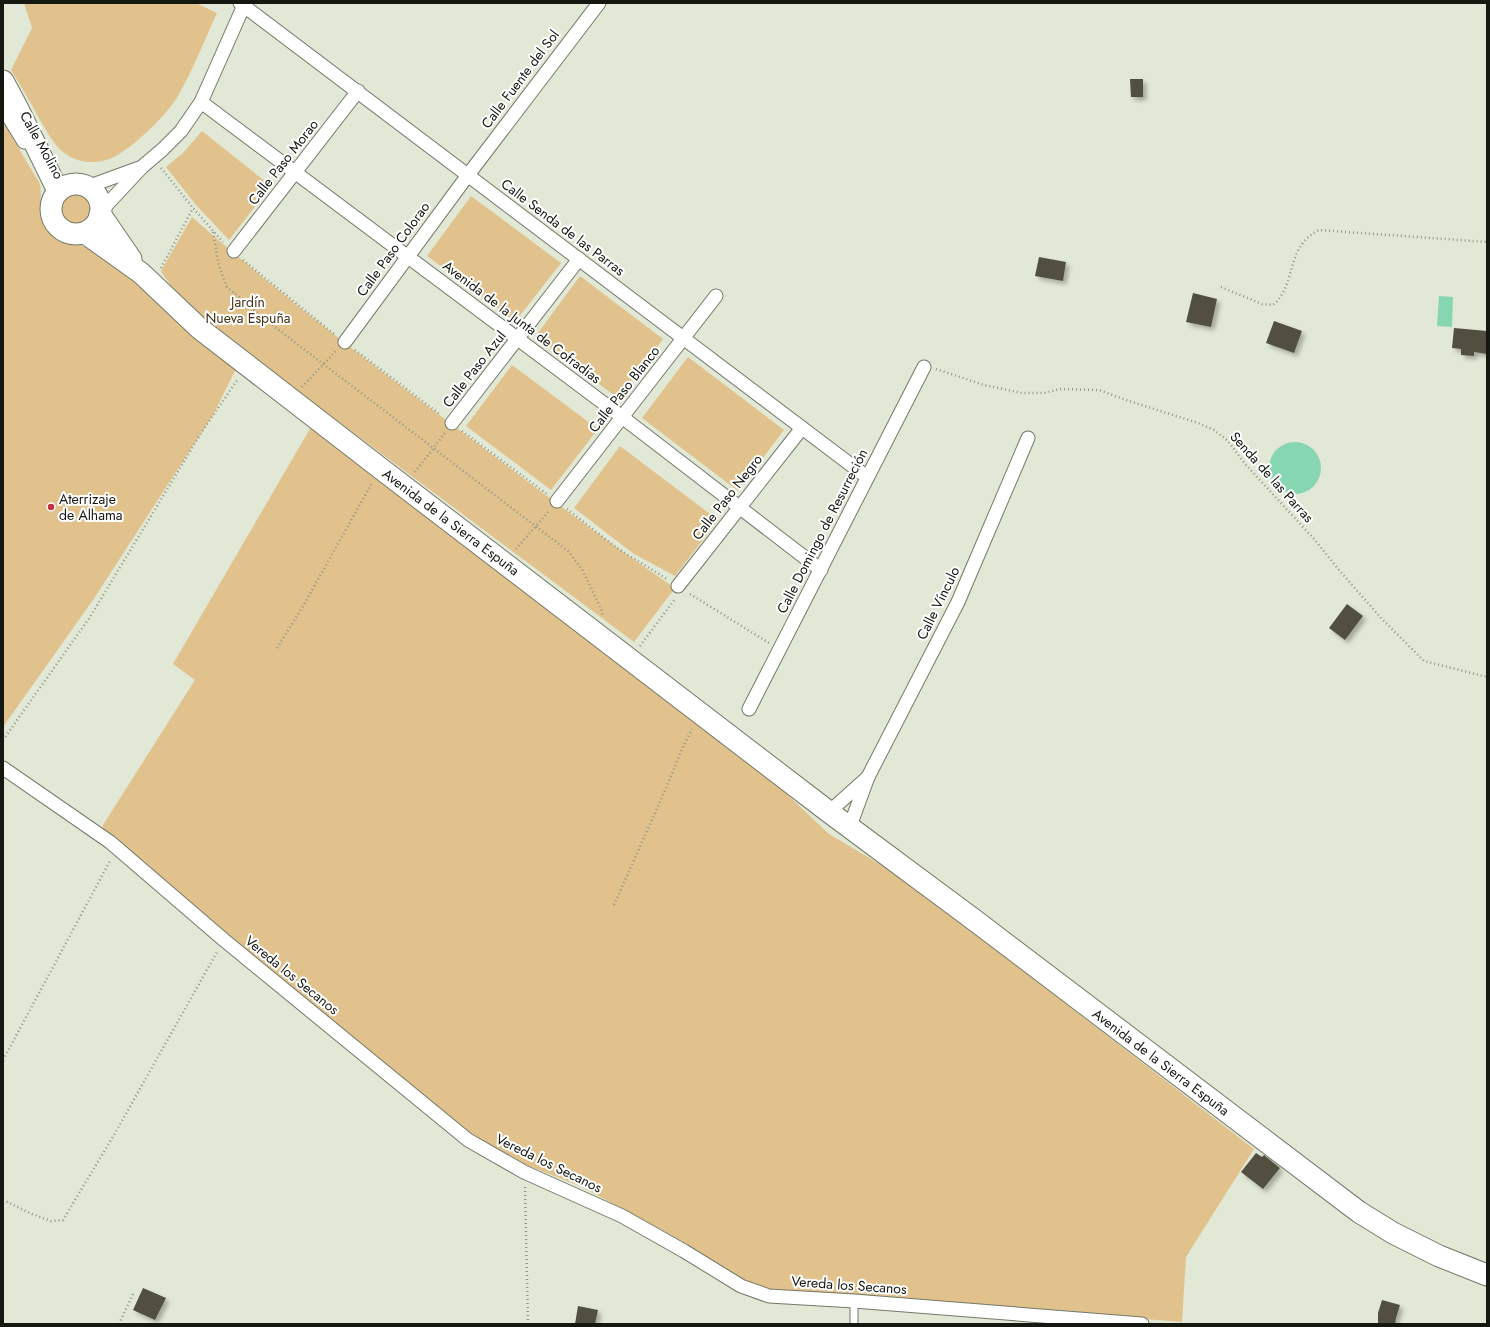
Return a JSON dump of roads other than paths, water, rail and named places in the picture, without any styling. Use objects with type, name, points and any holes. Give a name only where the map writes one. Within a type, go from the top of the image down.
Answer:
[{"type":"main road","points":[[3,81],[11,109],[56,195]]},
{"type":"main road","points":[[11,109],[66,172],[85,187],[98,198],[100,213],[97,222],[92,228],[85,233],[77,235],[61,230],[55,223],[52,215],[51,207],[56,195],[70,185],[85,187]]},
{"type":"main road","name":"Avenida de la Sierra Espuña","points":[[100,213],[199,328],[767,765],[850,826],[1359,1212],[1393,1233],[1439,1256],[1487,1275]]},
{"type":"main road","name":"Avenida de la Sierra Espuña","points":[[85,233],[150,271]]},
{"type":"main road","name":"Avenida de la Sierra Espuña","points":[[767,765],[796,797],[818,818],[836,831],[846,832],[850,826]]},
{"type":"street","name":"Calle Fuente del Sol","points":[[468,174],[599,3]]},
{"type":"street","name":"Calle Senda de las Parras","points":[[243,4],[867,477]]},
{"type":"street","points":[[85,187],[157,163],[201,102],[243,4]]},
{"type":"street","name":"Calle Paso Morao","points":[[234,252],[358,91]]},
{"type":"street","name":"Avenida de la Junta de Cofradías","points":[[201,102],[622,417],[821,570]]},
{"type":"street","points":[[100,213],[142,167]]},
{"type":"street","name":"Calle Paso Colorao","points":[[344,342],[468,174]]},
{"type":"street","name":"Calle Paso Azul","points":[[452,423],[579,259]]},
{"type":"street","name":"Calle Paso Blanco","points":[[557,501],[716,296]]},
{"type":"street","name":"Calle Domingo de Resurreción","points":[[749,709],[924,366]]},
{"type":"street","name":"Calle Paso Negro","points":[[680,588],[802,428]]},
{"type":"street","name":"Calle Vínculo","points":[[850,826],[868,777],[958,602],[1028,438]]},
{"type":"street","name":"Vereda los Secanos","points":[[3,768],[117,848],[224,940],[468,1140],[524,1172],[622,1216],[684,1251],[741,1286],[769,1296],[854,1301],[1142,1324]]},
{"type":"street","name":"Calle Vínculo","points":[[829,812],[868,777]]},
{"type":"lane","points":[[854,1301],[854,1324]]},
{"type":"place","name":"Aterrizaje de Alhama","points":[[51,507]]},
{"type":"park label","name":"Jardín Nueva Espuña","points":[[248,310]]}]
